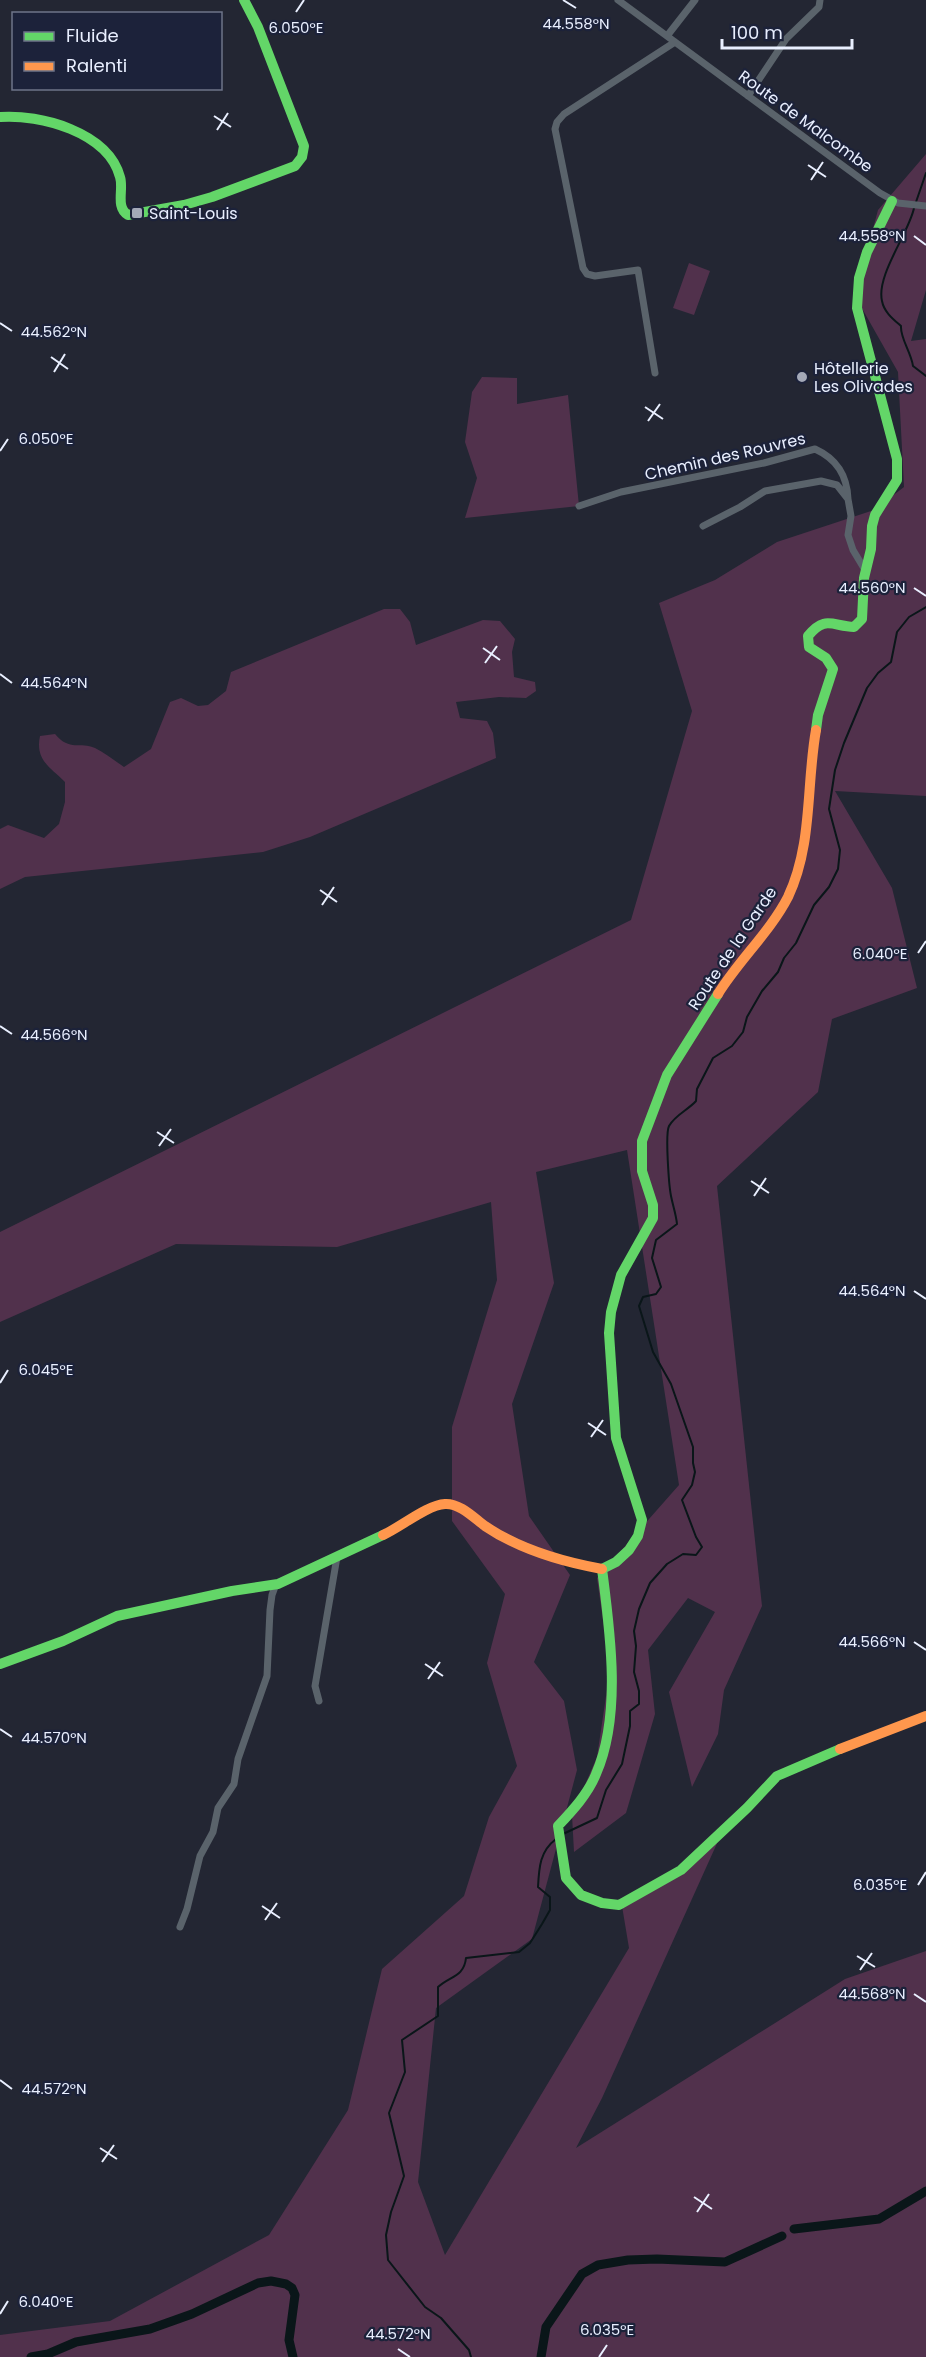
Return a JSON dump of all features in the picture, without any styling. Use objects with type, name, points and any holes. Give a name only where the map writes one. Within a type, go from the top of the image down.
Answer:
[{"type":"street","points":[[0,117],[15,115],[31,118],[78,132],[90,138],[120,174],[122,207],[123,212],[128,215],[184,205],[212,197],[295,166],[302,157],[304,146],[258,27],[244,0]]},
{"type":"street","name":"Route de Malcombe","points":[[618,0],[892,201],[904,205],[923,206]]},
{"type":"street","points":[[667,36],[695,0]]},
{"type":"street","points":[[748,96],[786,39],[819,8],[820,0]]},
{"type":"street","points":[[655,373],[638,270],[595,276],[587,274],[583,268],[555,129],[557,122],[564,114],[675,42]]},
{"type":"street","name":"Route de la Garde","points":[[602,1569],[616,1564],[623,1557],[642,1528],[642,1520],[616,1438],[609,1333],[611,1312],[621,1275],[652,1218],[653,1205],[642,1172],[642,1141],[667,1075],[722,987],[788,896],[803,852],[809,810],[814,739],[818,715],[833,669],[827,658],[809,647],[808,636],[816,628],[830,622],[847,627],[858,625],[863,613],[865,570],[871,549],[870,536],[875,515],[893,489],[898,470],[857,308],[857,294],[867,246],[892,201]]},
{"type":"street","name":"Chemin des Rouvres","points":[[579,506],[621,492],[764,464],[815,449],[827,454],[840,468],[847,485],[848,499]]},
{"type":"street","points":[[703,526],[765,491],[821,481],[837,485],[848,499],[851,516],[848,535],[853,550],[865,570]]},
{"type":"street","points":[[0,1664],[63,1641],[117,1616],[232,1591],[276,1584],[399,1528],[433,1508],[446,1504],[457,1506],[493,1531],[532,1549],[574,1564],[602,1569],[609,1620],[612,1683],[606,1742],[596,1775],[577,1806],[560,1822],[559,1830],[566,1878],[582,1895],[602,1903],[619,1905],[681,1870],[747,1808],[777,1776],[926,1716]]},
{"type":"street","points":[[319,1701],[315,1686],[316,1677],[337,1557]]},
{"type":"street","points":[[180,1927],[187,1909],[200,1856],[213,1832],[218,1808],[234,1784],[238,1759],[267,1676],[270,1610],[276,1584]]},
{"type":"shaded area","points":[[926,154],[926,290],[911,341],[926,339],[926,796],[835,791],[892,888],[917,988],[832,1019],[818,1092],[717,1186],[762,1606],[724,1690],[718,1734],[692,1787],[669,1692],[715,1612],[688,1598],[648,1650],[655,1714],[626,1813],[574,1852],[572,1815],[597,1757],[610,1669],[597,1578],[679,1485],[627,1150],[536,1172],[554,1283],[512,1404],[529,1516],[570,1575],[534,1662],[564,1701],[577,1770],[532,1939],[436,2008],[418,2182],[445,2255],[629,1948],[622,1906],[719,1839],[602,2098],[576,2148],[845,1979],[926,1951],[926,2357],[0,2357],[0,2335],[110,2321],[269,2235],[348,2110],[382,1969],[464,1896],[489,1817],[517,1766],[487,1663],[505,1594],[452,1521],[452,1427],[497,1280],[491,1202],[337,1247],[176,1244],[0,1322],[0,1232],[631,920],[692,711],[659,603],[715,580],[777,542],[874,510],[904,487],[898,372],[855,296],[878,210]]},
{"type":"shaded area","points":[[689,263],[710,271],[694,315],[673,308]]},
{"type":"shaded area","points":[[482,377],[517,378],[517,404],[568,395],[579,506],[465,518],[477,478],[465,442],[472,392]]},
{"type":"shaded area","points":[[384,609],[400,609],[410,622],[416,645],[483,620],[500,621],[515,639],[512,652],[514,677],[535,682],[536,691],[526,698],[499,697],[456,702],[460,718],[487,721],[493,733],[496,758],[310,837],[263,852],[25,877],[0,889],[0,829],[8,825],[44,838],[59,824],[65,802],[65,782],[42,757],[40,736],[55,734],[65,743],[90,746],[124,767],[151,749],[170,702],[181,698],[198,706],[208,705],[226,691],[231,672]]},
{"type":"waterway","points":[[916,202],[926,173]]},
{"type":"waterway","points":[[914,208],[888,267],[881,291],[883,305],[901,326],[913,366],[926,376]]},
{"type":"waterway","points":[[563,1834],[597,1818],[606,1790],[622,1764],[630,1726],[630,1711],[639,1704],[639,1691],[634,1672],[636,1646],[634,1631],[639,1609],[650,1583],[667,1564],[683,1554],[696,1555],[702,1547],[682,1500],[692,1485],[695,1472],[693,1447],[671,1384],[653,1352],[639,1306],[643,1297],[656,1294],[661,1287],[652,1258],[656,1240],[677,1224],[669,1182],[667,1149],[669,1126],[696,1101],[697,1089],[713,1058],[732,1046],[743,1032],[747,1017],[762,991],[778,972],[784,958],[796,943],[814,905],[829,887],[838,869],[840,850],[829,809],[835,770],[844,743],[867,688],[878,673],[891,662],[897,632],[909,617],[926,607]]},
{"type":"waterway","points":[[471,2357],[469,2350],[441,2318],[425,2307],[388,2260],[386,2235],[391,2212],[404,2176],[389,2113],[405,2072],[402,2040],[438,2016],[438,1987],[459,1973],[466,1958],[519,1952],[530,1943],[542,1924],[550,1910],[550,1897],[538,1887],[540,1866],[544,1854],[556,1839]]},
{"type":"waterway","points":[[794,2229],[879,2219],[926,2191]]},
{"type":"waterway","points":[[541,2357],[546,2327],[582,2274],[598,2265],[628,2260],[657,2259],[725,2262],[782,2236]]},
{"type":"waterway","points":[[31,2357],[48,2354],[76,2342],[150,2329],[192,2314],[258,2283],[271,2281],[286,2284],[292,2288],[295,2295],[289,2340],[293,2357]]},
{"type":"traffic: fast","points":[[0,117],[34,119],[52,123],[87,137],[102,148],[113,161],[120,177],[121,203],[124,212],[128,215],[184,205],[212,197],[295,166],[302,157],[304,146],[258,27],[244,0]]},
{"type":"traffic: fast","points":[[816,730],[818,715],[833,669],[826,658],[809,647],[808,636],[824,624],[854,627],[862,619],[864,578],[871,549],[872,526],[875,515],[897,480],[897,459],[857,308],[859,278],[867,252],[892,201]]},
{"type":"traffic: fast","points":[[602,1569],[616,1562],[629,1550],[638,1536],[642,1520],[616,1438],[609,1333],[611,1312],[621,1275],[653,1218],[653,1205],[642,1171],[642,1141],[667,1075],[718,994]]},
{"type":"traffic: fast","points":[[0,1664],[63,1641],[117,1616],[232,1591],[278,1584],[383,1535]]},
{"type":"traffic: fast","points":[[602,1569],[612,1673],[609,1726],[604,1751],[593,1781],[579,1802],[558,1826],[566,1878],[581,1895],[602,1903],[619,1905],[681,1870],[747,1808],[777,1776],[840,1749]]},
{"type":"traffic: slow","points":[[718,994],[781,910],[796,877],[802,856],[808,815],[816,730]]},
{"type":"traffic: slow","points":[[383,1535],[430,1508],[451,1504],[467,1512],[498,1534],[527,1548],[572,1563],[602,1569]]},
{"type":"traffic: slow","points":[[840,1749],[926,1716]]},
{"type":"place","name":"Saint-Louis","points":[[137,213]]},
{"type":"place","name":"Hôtellerie Les Olivades","points":[[802,377]]}]
